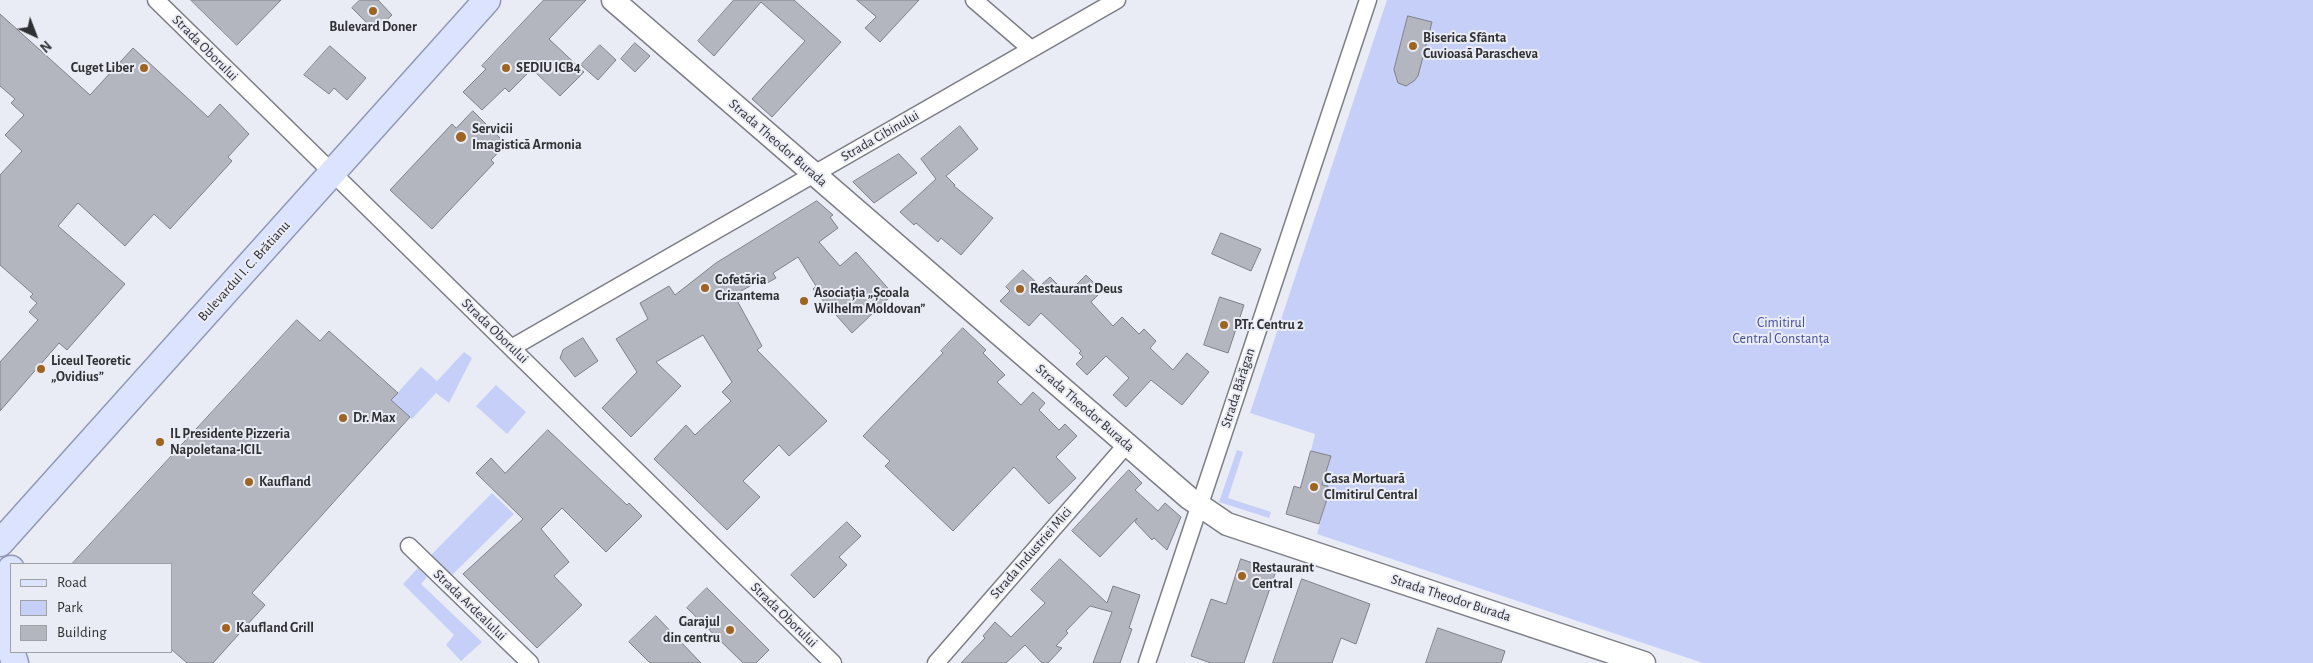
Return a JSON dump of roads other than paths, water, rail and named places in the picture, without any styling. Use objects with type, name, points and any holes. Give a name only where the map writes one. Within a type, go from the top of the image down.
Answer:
[{"type":"main road","name":"Bulevardul I. C. Brătianu","points":[[0,543],[487,0]]},
{"type":"main road","points":[[0,529],[26,514]]},
{"type":"main road","points":[[13,563],[26,514]]},
{"type":"main road","points":[[10,574],[2,609],[4,630],[10,648]]},
{"type":"street","name":"Strada Oborului","points":[[156,0],[331,173],[513,347],[833,663]]},
{"type":"street","name":"Strada Theodor Burada","points":[[613,0],[1198,505],[1227,524],[1644,663]]},
{"type":"street","points":[[974,0],[1031,50]]},
{"type":"street","name":"Strada Cibinului","points":[[513,347],[1117,0]]},
{"type":"street","name":"Strada Bărăgan","points":[[1147,663],[1198,505],[1368,0]]},
{"type":"street","name":"Strada Industriei Mici","points":[[936,663],[1127,444]]},
{"type":"street","name":"Strada Ardealului","points":[[409,546],[530,663]]},
{"type":"place","name":"Bulevard Doner","points":[[373,11]]},
{"type":"place","name":"Biserica Sfânta Cuvioasă Parascheva","points":[[1413,46]]},
{"type":"place","name":"Cuget Liber","points":[[144,68]]},
{"type":"place","name":"SEDIU ICB4","points":[[506,68]]},
{"type":"place","name":"Servicii Imagistică Armonia","points":[[461,137]]},
{"type":"place","name":"Cofetăria Crizantema","points":[[705,288]]},
{"type":"place","name":"Restaurant Deus","points":[[1020,289]]},
{"type":"place","name":"Asociația „Școala Wilhelm Moldovan”","points":[[804,301]]},
{"type":"place","name":"P.Tr. Centru 2","points":[[1224,325]]},
{"type":"place","name":"Liceul Teoretic „Ovidius”","points":[[41,369]]},
{"type":"place","name":"Dr. Max","points":[[343,418]]},
{"type":"place","name":"IL Presidente Pizzeria Napoletana-ICIL","points":[[160,442]]},
{"type":"place","name":"Kaufland","points":[[249,482]]},
{"type":"place","name":"Casa Mortuară CImitirul Central","points":[[1314,487]]},
{"type":"place","name":"Restaurant Central","points":[[1242,576]]},
{"type":"place","name":"Kaufland Grill","points":[[226,628]]},
{"type":"place","name":"Garajul din centru","points":[[730,630]]},
{"type":"park label","name":"Cimitirul Central Constanța","points":[[1781,332]]}]
